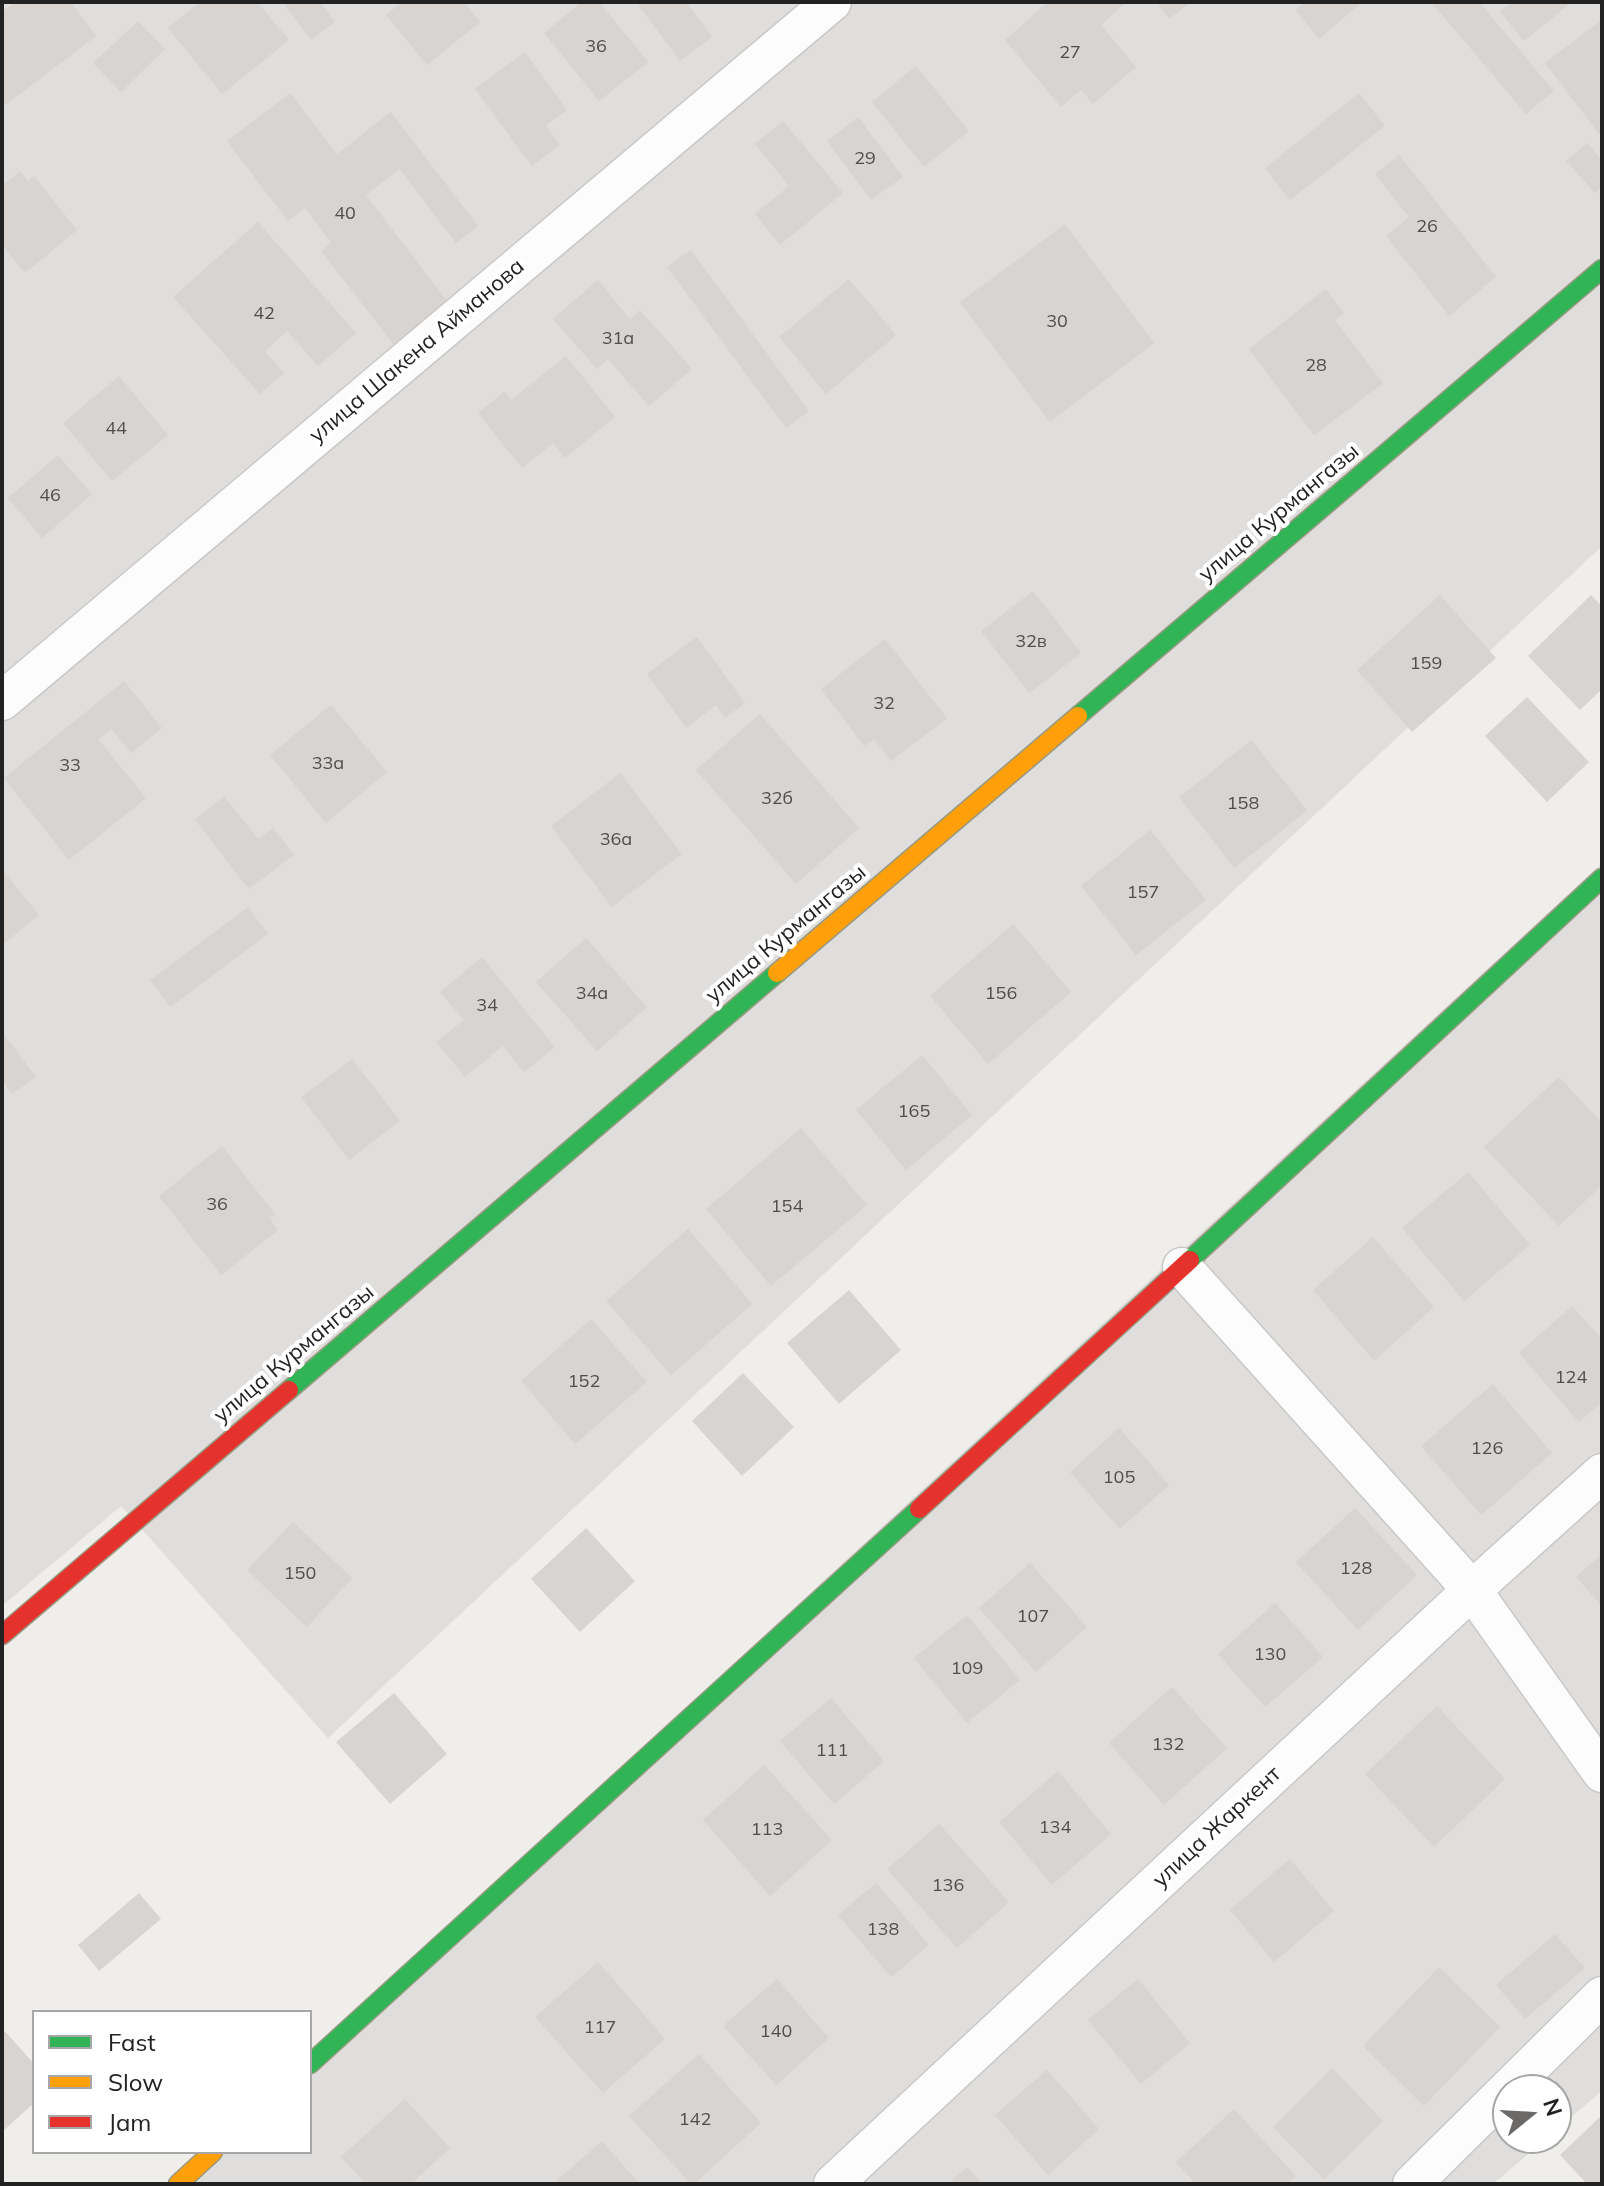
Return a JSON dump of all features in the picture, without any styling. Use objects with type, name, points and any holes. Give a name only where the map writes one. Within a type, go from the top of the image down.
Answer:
[{"type":"street","name":"улица Шакена Айманова","points":[[8,689],[832,2]]},
{"type":"street","name":"улица Курмангазы","points":[[2,1635],[1602,269]]},
{"type":"street","points":[[312,2062],[1182,1267],[1602,878]]},
{"type":"street","points":[[1182,1267],[1472,1590],[1602,1773]]},
{"type":"street","name":"улица Жаркент","points":[[833,2184],[1602,1473]]},
{"type":"street","points":[[1412,2184],[1602,1996]]},
{"type":"street","points":[[178,2184],[211,2154]]},
{"type":"shaded area","points":[[2,2],[1602,2],[1602,546],[328,1738],[121,1506],[2,1606]]},
{"type":"shaded area","points":[[1602,863],[1602,2091],[1572,2116],[1572,2074],[1492,2074],[1492,2154],[1528,2154],[1493,2184],[169,2184],[202,2154],[312,2154],[312,2052]]},
{"type":"building","points":[[15,2],[71,2],[96,36],[5,105],[2,101],[2,12]]},
{"type":"building","points":[[200,2],[257,2],[289,40],[222,94],[168,28]]},
{"type":"building","points":[[282,2],[320,2],[335,22],[311,40]]},
{"type":"building","points":[[402,2],[464,2],[480,22],[427,65],[386,15]]},
{"type":"building","points":[[582,2],[599,2],[648,62],[599,101],[544,33]]},
{"type":"building","points":[[636,2],[686,2],[712,37],[680,61]]},
{"type":"building","points":[[1048,2],[1126,2],[1101,25],[1136,67],[1093,104],[1081,90],[1061,107],[1005,40]]},
{"type":"building","points":[[1156,2],[1191,2],[1169,19]]},
{"type":"building","points":[[1305,2],[1362,2],[1319,39],[1295,10]]},
{"type":"building","points":[[1431,2],[1479,2],[1554,91],[1526,114]]},
{"type":"building","points":[[1512,2],[1572,2],[1524,41],[1500,12]]},
{"type":"building","points":[[1602,20],[1602,132],[1599,134],[1545,63]]},
{"type":"building","points":[[138,21],[165,49],[121,92],[93,63]]},
{"type":"building","points":[[525,52],[567,110],[546,125],[560,145],[532,166],[475,89]]},
{"type":"building","points":[[916,66],[969,131],[924,167],[872,102]]},
{"type":"building","points":[[290,93],[337,154],[391,112],[478,226],[456,243],[400,169],[366,195],[449,304],[395,346],[321,251],[331,243],[305,208],[288,221],[227,141]]},
{"type":"building","points":[[1359,93],[1385,126],[1290,200],[1265,168]]},
{"type":"building","points":[[858,117],[903,177],[871,200],[827,141]]},
{"type":"building","points":[[783,121],[843,193],[780,245],[755,214],[789,186],[755,144]]},
{"type":"building","points":[[1587,143],[1602,160],[1602,187],[1595,193],[1566,161]]},
{"type":"building","points":[[1399,155],[1496,277],[1449,316],[1386,236],[1409,217],[1375,174]]},
{"type":"building","points":[[20,171],[28,181],[34,176],[77,230],[25,273],[2,245],[2,186]]},
{"type":"building","points":[[258,222],[356,333],[318,366],[287,331],[265,351],[284,373],[260,394],[173,297]]},
{"type":"building","points":[[1065,224],[1154,343],[1050,422],[960,302]]},
{"type":"building","points":[[691,250],[809,411],[786,428],[667,267]]},
{"type":"building","points":[[849,279],[896,335],[826,394],[779,337]]},
{"type":"building","points":[[598,280],[630,319],[640,310],[692,369],[649,406],[608,359],[597,369],[553,319]]},
{"type":"building","points":[[1326,289],[1344,313],[1335,320],[1383,383],[1314,435],[1249,349]]},
{"type":"building","points":[[566,356],[615,417],[565,458],[553,443],[522,468],[478,413],[505,391],[511,400]]},
{"type":"building","points":[[119,376],[168,435],[112,481],[63,423]]},
{"type":"building","points":[[58,455],[92,494],[42,538],[8,498]]},
{"type":"building","points":[[1033,591],[1081,653],[1029,693],[981,631]]},
{"type":"building","points":[[1440,595],[1496,658],[1412,732],[1357,670]]},
{"type":"building","points":[[1591,595],[1602,606],[1602,689],[1580,710],[1528,656]]},
{"type":"building","points":[[697,637],[745,703],[725,718],[716,705],[686,728],[647,674]]},
{"type":"building","points":[[885,639],[947,718],[891,761],[874,739],[864,746],[821,689]]},
{"type":"building","points":[[124,681],[162,728],[131,753],[112,729],[98,739],[146,798],[69,860],[4,778]]},
{"type":"building","points":[[1527,697],[1589,762],[1547,802],[1485,736]]},
{"type":"building","points":[[331,705],[387,772],[326,823],[270,755]]},
{"type":"building","points":[[760,714],[859,828],[796,884],[696,770]]},
{"type":"building","points":[[1252,740],[1307,811],[1234,868],[1179,797]]},
{"type":"building","points":[[620,773],[682,854],[612,907],[551,826]]},
{"type":"building","points":[[224,796],[258,839],[273,828],[294,855],[249,889],[195,820]]},
{"type":"building","points":[[1150,830],[1206,900],[1136,955],[1081,886]]},
{"type":"building","points":[[2,870],[39,915],[2,945]]},
{"type":"building","points":[[248,907],[268,934],[170,1007],[150,980]]},
{"type":"building","points":[[1013,924],[1071,992],[988,1064],[930,996]]},
{"type":"building","points":[[586,938],[647,1007],[597,1051],[536,982]]},
{"type":"building","points":[[482,957],[555,1047],[524,1072],[503,1046],[465,1077],[436,1042],[464,1020],[440,992]]},
{"type":"building","points":[[2,1032],[36,1077],[12,1094],[2,1081]]},
{"type":"building","points":[[922,1055],[972,1115],[906,1170],[856,1110]]},
{"type":"building","points":[[352,1059],[400,1121],[349,1160],[301,1097]]},
{"type":"building","points":[[1559,1077],[1602,1123],[1602,1185],[1559,1226],[1484,1147]]},
{"type":"building","points":[[801,1128],[867,1205],[771,1286],[706,1209]]},
{"type":"building","points":[[222,1146],[275,1214],[269,1218],[278,1230],[221,1275],[159,1196]]},
{"type":"building","points":[[1468,1172],[1530,1245],[1464,1301],[1402,1228]]},
{"type":"building","points":[[688,1229],[752,1304],[671,1375],[606,1301]]},
{"type":"building","points":[[1373,1237],[1434,1307],[1374,1361],[1313,1290]]},
{"type":"building","points":[[849,1290],[901,1350],[839,1404],[787,1343]]},
{"type":"building","points":[[1572,1306],[1602,1339],[1602,1402],[1579,1422],[1519,1353]]},
{"type":"building","points":[[591,1319],[647,1382],[575,1444],[521,1381]]},
{"type":"building","points":[[743,1373],[794,1427],[742,1476],[692,1421]]},
{"type":"building","points":[[1493,1384],[1552,1453],[1481,1515],[1421,1446]]},
{"type":"building","points":[[1119,1428],[1169,1485],[1120,1529],[1070,1472]]},
{"type":"building","points":[[1355,1508],[1417,1575],[1358,1630],[1296,1562]]},
{"type":"building","points":[[293,1522],[352,1578],[307,1627],[247,1570]]},
{"type":"building","points":[[586,1528],[635,1581],[580,1632],[531,1579]]},
{"type":"building","points":[[1602,1554],[1602,1606],[1576,1577]]},
{"type":"building","points":[[1030,1563],[1087,1627],[1036,1672],[979,1608]]},
{"type":"building","points":[[1275,1603],[1323,1657],[1265,1707],[1218,1654]]},
{"type":"building","points":[[967,1615],[1020,1680],[967,1723],[914,1658]]},
{"type":"building","points":[[1172,1687],[1227,1748],[1164,1805],[1109,1743]]},
{"type":"building","points":[[394,1693],[447,1754],[390,1804],[336,1742]]},
{"type":"building","points":[[831,1698],[884,1761],[834,1804],[780,1741]]},
{"type":"building","points":[[1437,1706],[1505,1779],[1434,1847],[1365,1774]]},
{"type":"building","points":[[764,1765],[832,1840],[770,1896],[703,1820]]},
{"type":"building","points":[[1058,1771],[1111,1834],[1052,1885],[999,1822]]},
{"type":"building","points":[[939,1824],[1009,1902],[957,1948],[887,1869]]},
{"type":"building","points":[[1290,1859],[1334,1911],[1274,1962],[1230,1910]]},
{"type":"building","points":[[876,1883],[929,1945],[891,1977],[838,1915]]},
{"type":"building","points":[[139,1893],[161,1919],[99,1971],[78,1945]]},
{"type":"building","points":[[1555,1934],[1585,1968],[1525,2019],[1496,1985]]},
{"type":"building","points":[[598,1962],[665,2039],[603,2093],[535,2017]]},
{"type":"building","points":[[1439,1967],[1500,2027],[1424,2106],[1363,2046]]},
{"type":"building","points":[[777,1979],[829,2038],[776,2085],[723,2026]]},
{"type":"building","points":[[1138,1979],[1190,2043],[1141,2084],[1088,2020]]},
{"type":"building","points":[[5,2031],[32,2062],[32,2105],[2,2132],[2,2034]]},
{"type":"building","points":[[699,2054],[761,2123],[691,2184],[629,2116]]},
{"type":"building","points":[[1332,2068],[1383,2121],[1324,2179],[1273,2127]]},
{"type":"building","points":[[1047,2070],[1099,2129],[1048,2175],[995,2115]]},
{"type":"building","points":[[405,2099],[450,2148],[411,2184],[366,2184],[341,2157]]},
{"type":"building","points":[[1234,2109],[1296,2176],[1287,2184],[1196,2184],[1176,2162]]},
{"type":"building","points":[[1602,2115],[1602,2184],[1587,2184],[1560,2155],[1572,2154],[1572,2144]]},
{"type":"building","points":[[602,2141],[640,2184],[553,2184]]},
{"type":"building","points":[[967,2167],[983,2184],[948,2184]]},
{"type":"traffic: fast","points":[[1078,716],[1602,269]]},
{"type":"traffic: fast","points":[[1190,1260],[1602,878]]},
{"type":"traffic: fast","points":[[289,1390],[777,973]]},
{"type":"traffic: fast","points":[[312,2062],[919,1509]]},
{"type":"traffic: slow","points":[[777,973],[1078,716]]},
{"type":"traffic: slow","points":[[178,2184],[211,2154]]},
{"type":"traffic: jam","points":[[919,1509],[1190,1260]]},
{"type":"traffic: jam","points":[[2,1635],[289,1390]]}]
